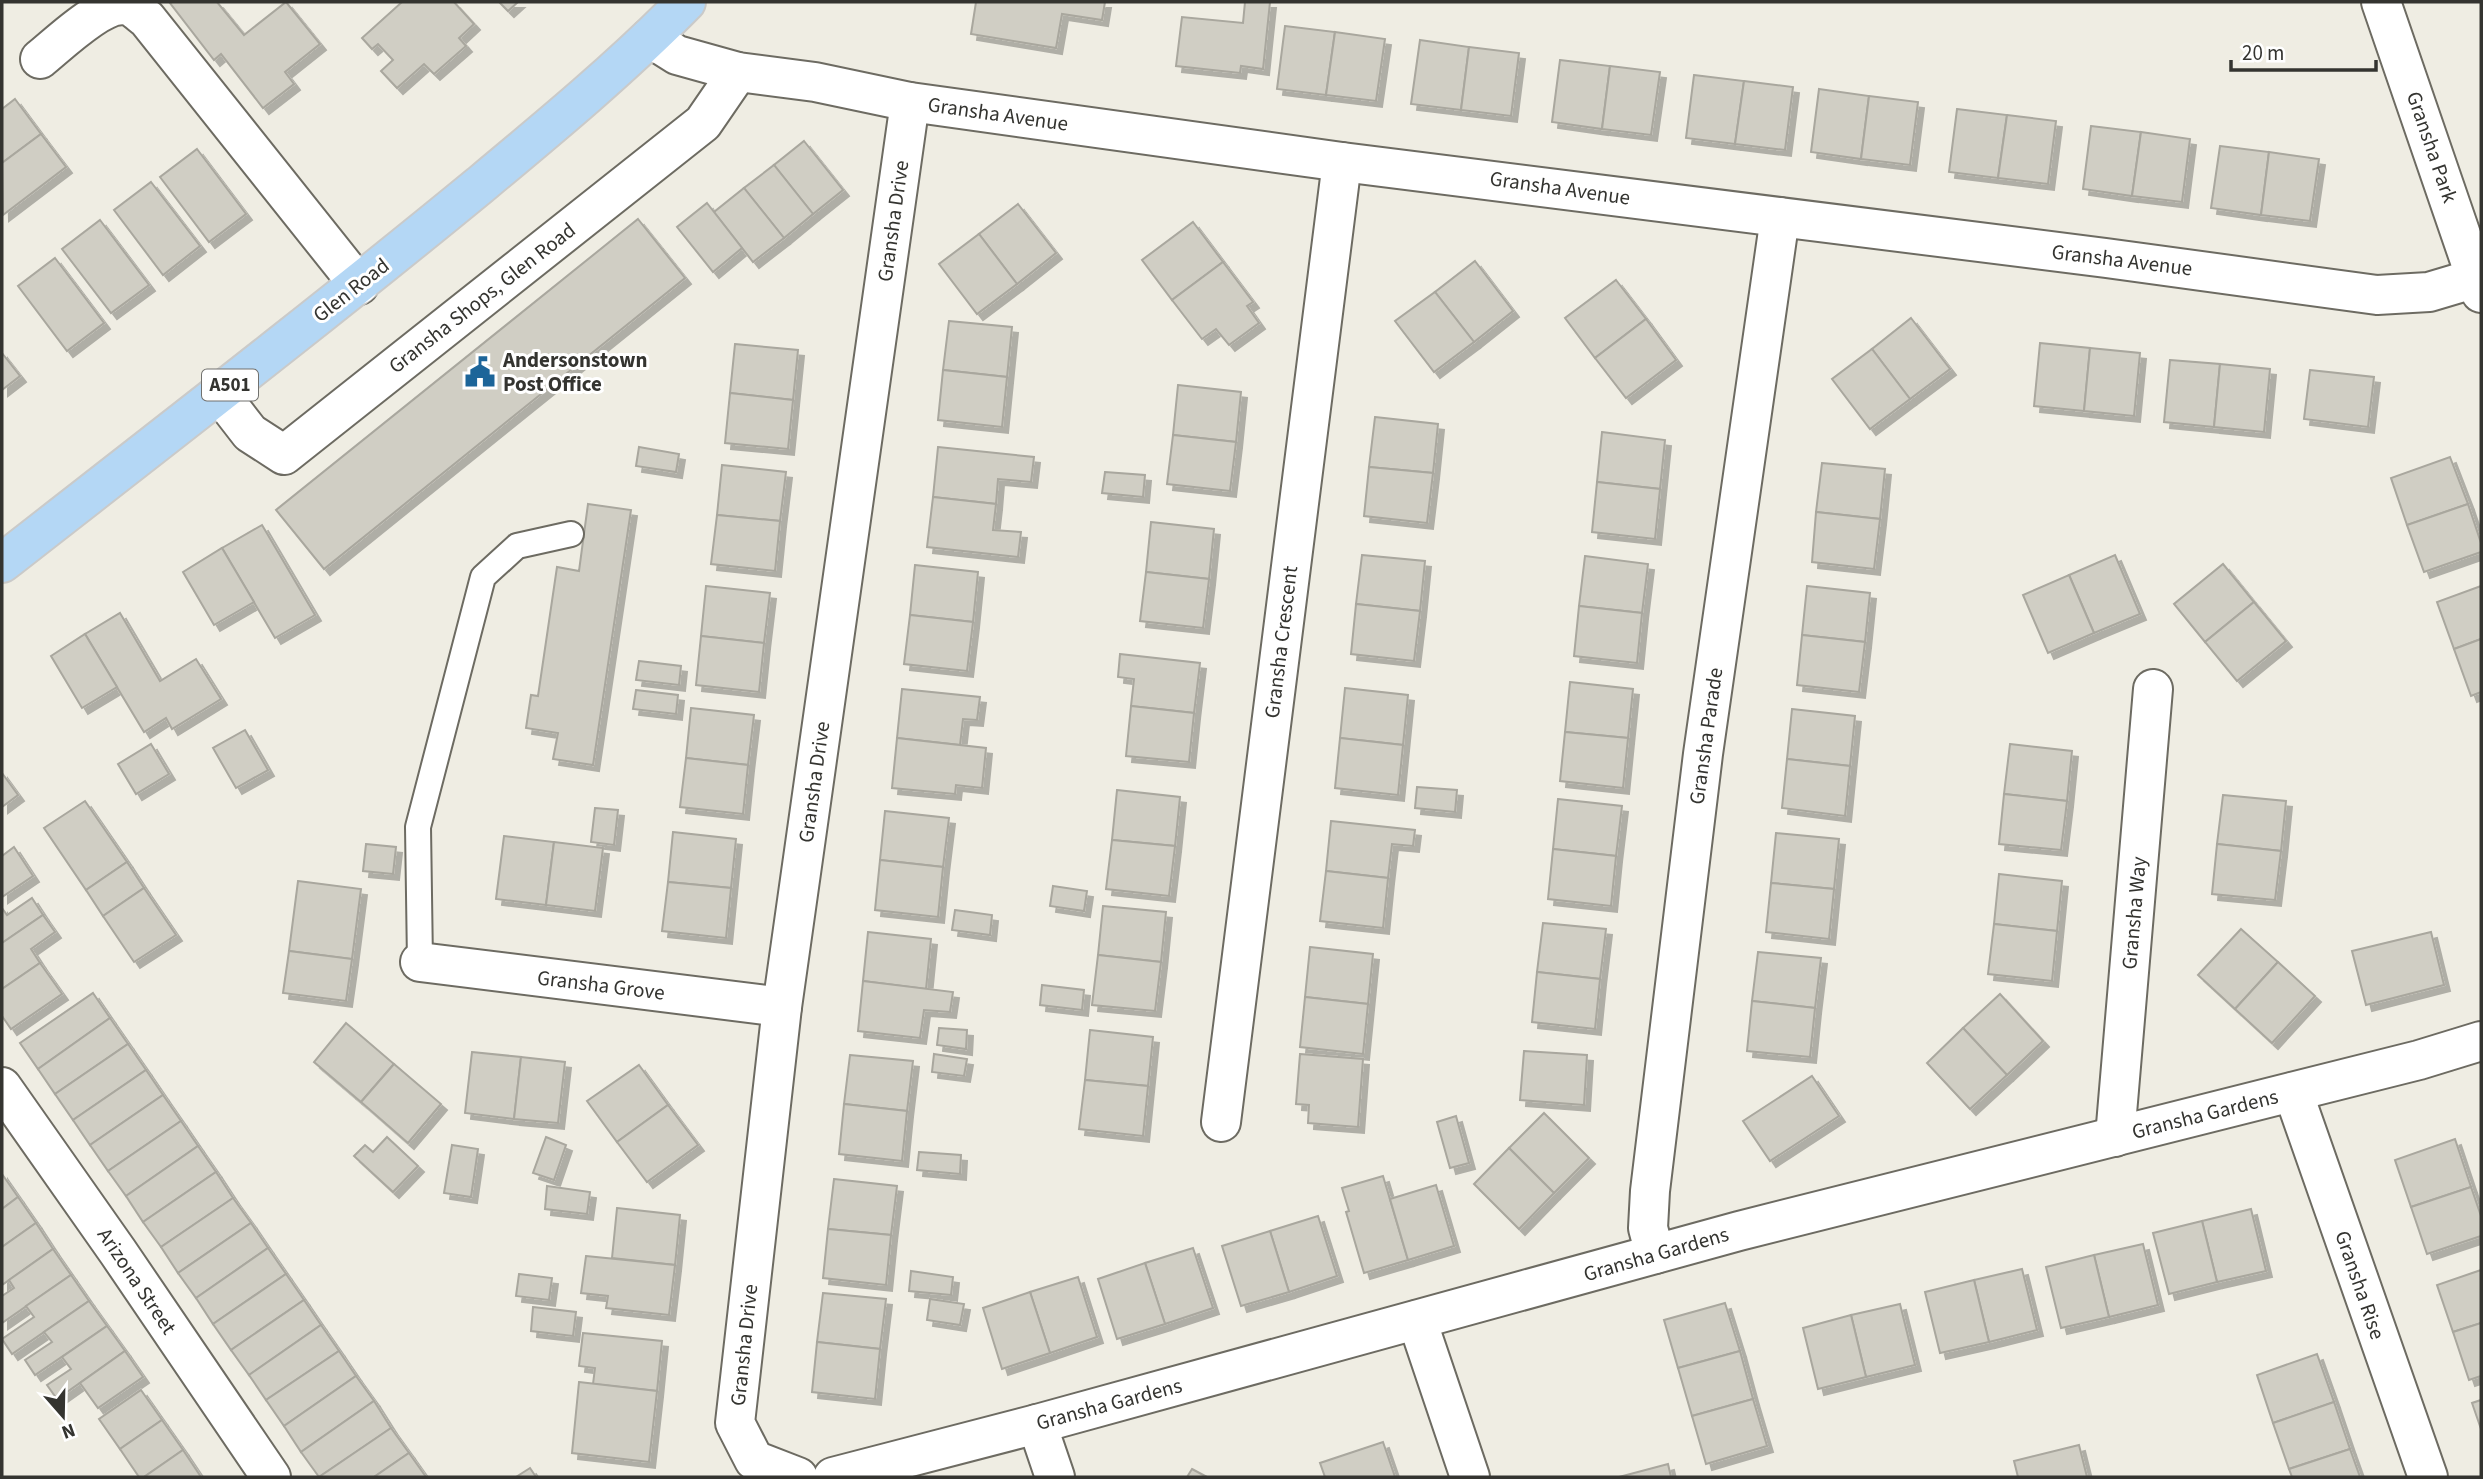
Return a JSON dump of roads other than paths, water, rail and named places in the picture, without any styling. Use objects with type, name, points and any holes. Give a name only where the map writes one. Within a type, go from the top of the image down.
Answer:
[{"type":"main road","name":"Glen Road","points":[[5,555],[359,285],[579,103],[685,2]]},
{"type":"street","name":"Gransha Park","points":[[2381,2],[2479,286]]},
{"type":"street","points":[[40,60],[101,10],[114,4],[129,6],[147,19],[359,285]]},
{"type":"street","name":"Gransha Avenue","points":[[650,38],[677,55],[738,72],[815,82],[909,102],[1342,162],[1504,180],[2377,295],[2479,286]]},
{"type":"street","name":"Gransha Shops, Glen Road","points":[[219,393],[250,433],[284,455],[703,123],[738,72]]},
{"type":"street","name":"Gransha Drive","points":[[798,1477],[754,1460],[735,1423],[782,1007],[909,102]]},
{"type":"street","name":"Gransha Crescent","points":[[1221,1122],[1342,162]]},
{"type":"street","name":"Gransha Parade","points":[[1655,1254],[1648,1228],[1651,1178],[1703,754],[1780,217]]},
{"type":"street","name":"Gransha Way","points":[[2115,1137],[2153,690]]},
{"type":"street","name":"Gransha Grove","points":[[420,962],[782,1007]]},
{"type":"street","name":"Gransha Gardens","points":[[833,1477],[1037,1424],[1739,1231],[2419,1060],[2481,1041]]},
{"type":"street","name":"Arizona Street","points":[[2,1087],[271,1477]]},
{"type":"street","name":"Gransha Rise","points":[[2293,1092],[2428,1477]]},
{"type":"street","points":[[1417,1320],[1470,1477]]},
{"type":"street","points":[[1037,1424],[1055,1477]]},
{"type":"lane","points":[[420,962],[418,827],[483,577],[517,546],[571,534]]},
{"type":"place","name":"Andersonstown Post Office","points":[[480,372]]}]
